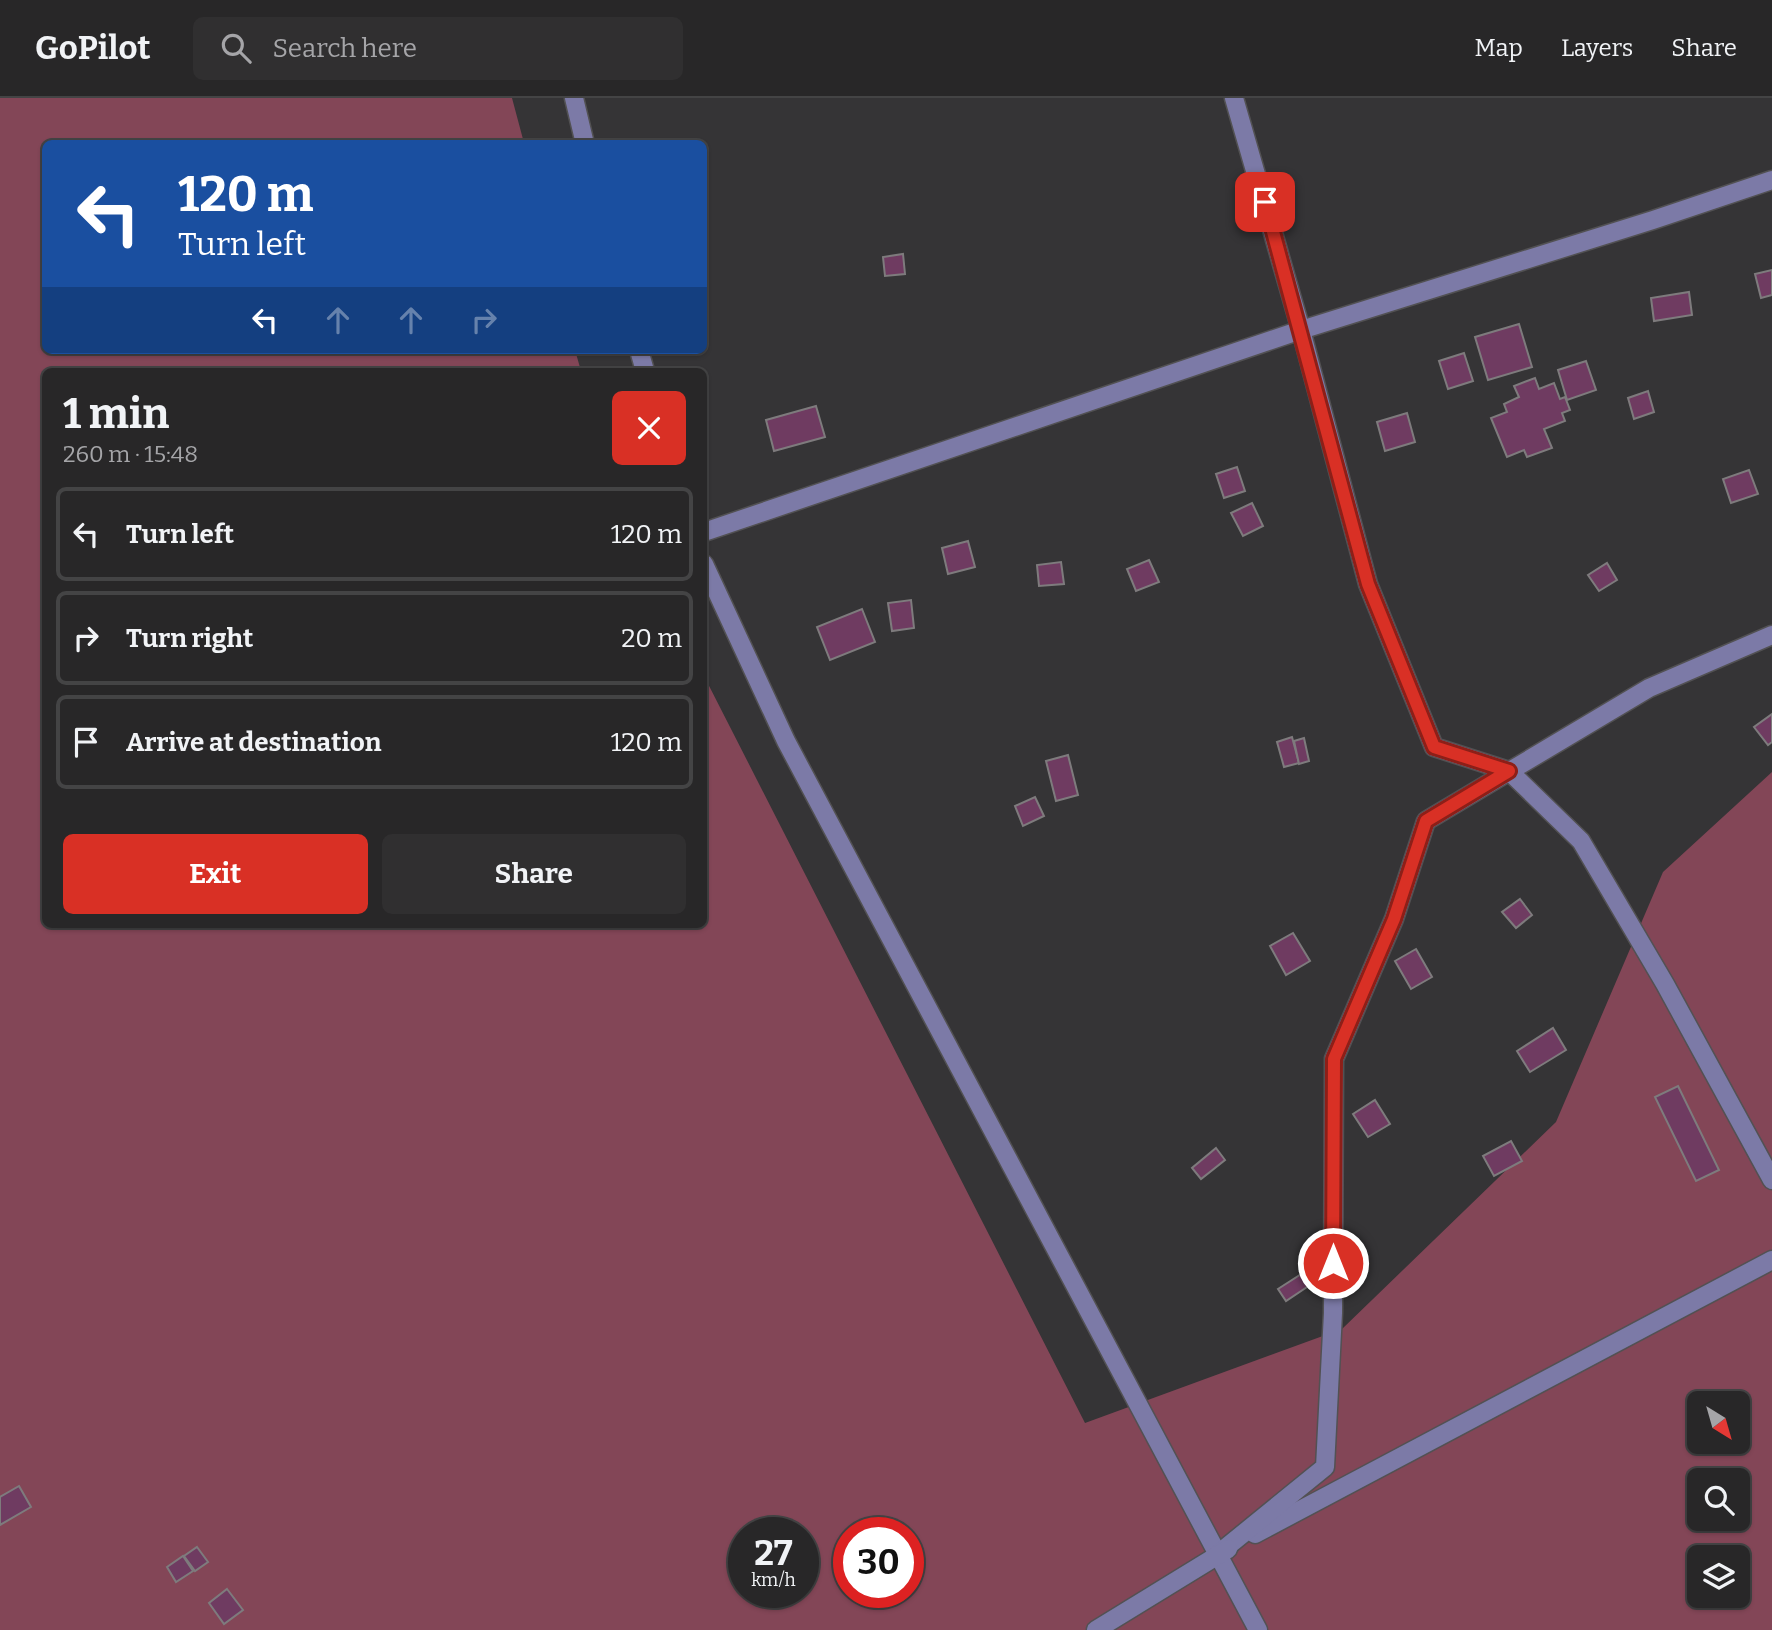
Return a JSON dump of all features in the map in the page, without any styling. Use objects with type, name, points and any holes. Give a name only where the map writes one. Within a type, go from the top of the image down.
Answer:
[{"type":"street","points":[[574,98],[584,140]]},
{"type":"street","points":[[1234,98],[1301,330],[1368,584],[1434,747],[1509,771],[1581,841],[1665,984],[1772,1180]]},
{"type":"street","points":[[707,531],[1301,330],[1772,180]]},
{"type":"street","points":[[707,570],[786,741],[1258,1630]]},
{"type":"street","points":[[1218,1554],[1325,1467],[1333,1313],[1334,1059],[1394,919],[1426,821],[1649,688],[1772,635]]},
{"type":"street","points":[[1096,1630],[1218,1554],[1772,1260]]},
{"type":"shaded area","points":[[0,98],[512,98],[523,140],[42,140],[42,354],[576,354],[580,368],[42,368],[42,928],[707,928],[707,682],[1085,1423],[1342,1329],[1556,1122],[1663,872],[1772,772],[1772,1630],[0,1630]]},
{"type":"building","points":[[903,254],[905,274],[885,276],[883,257]]},
{"type":"building","points":[[1772,270],[1772,295],[1761,298],[1755,274]]},
{"type":"building","points":[[1689,292],[1692,315],[1654,321],[1651,298]]},
{"type":"building","points":[[1519,324],[1532,367],[1488,380],[1475,337]]},
{"type":"building","points":[[1464,353],[1473,381],[1448,389],[1439,361]]},
{"type":"building","points":[[1586,361],[1596,390],[1567,400],[1558,370]]},
{"type":"building","points":[[1535,378],[1539,389],[1554,383],[1560,399],[1565,397],[1570,410],[1562,413],[1565,421],[1544,429],[1552,448],[1527,457],[1524,450],[1507,457],[1491,418],[1507,412],[1504,404],[1519,397],[1514,386]]},
{"type":"building","points":[[1648,391],[1654,412],[1634,419],[1628,398]]},
{"type":"building","points":[[816,406],[825,437],[774,451],[766,420]]},
{"type":"building","points":[[1407,413],[1415,442],[1385,451],[1377,422]]},
{"type":"building","points":[[1237,467],[1245,491],[1224,498],[1216,474]]},
{"type":"building","points":[[1749,470],[1758,494],[1731,503],[1723,479]]},
{"type":"building","points":[[1252,503],[1263,526],[1243,536],[1231,513]]},
{"type":"building","points":[[968,541],[975,567],[948,574],[942,548]]},
{"type":"building","points":[[1149,560],[1159,582],[1136,591],[1127,569]]},
{"type":"building","points":[[1061,562],[1064,584],[1039,586],[1037,565]]},
{"type":"building","points":[[1607,563],[1617,580],[1599,591],[1588,575]]},
{"type":"building","points":[[911,600],[914,628],[892,631],[888,603]]},
{"type":"building","points":[[862,609],[875,642],[830,660],[817,627]]},
{"type":"building","points":[[1772,714],[1772,742],[1768,745],[1754,727]]},
{"type":"building","points":[[1292,737],[1299,763],[1284,767],[1277,742]]},
{"type":"building","points":[[1304,738],[1309,761],[1299,764],[1294,741]]},
{"type":"building","points":[[1068,755],[1078,795],[1056,801],[1046,761]]},
{"type":"building","points":[[1035,797],[1044,816],[1023,826],[1015,806]]},
{"type":"building","points":[[1520,899],[1532,915],[1516,928],[1502,912]]},
{"type":"building","points":[[1293,933],[1310,961],[1286,975],[1270,946]]},
{"type":"building","points":[[1416,949],[1432,977],[1411,989],[1395,961]]},
{"type":"building","points":[[1553,1028],[1566,1050],[1530,1072],[1517,1051]]},
{"type":"building","points":[[1678,1086],[1719,1170],[1696,1181],[1655,1097]]},
{"type":"building","points":[[1375,1100],[1390,1124],[1368,1137],[1353,1114]]},
{"type":"building","points":[[1511,1141],[1522,1161],[1494,1176],[1483,1156]]},
{"type":"building","points":[[1216,1148],[1225,1160],[1201,1179],[1192,1168]]},
{"type":"building","points":[[1306,1271],[1313,1283],[1286,1301],[1278,1289]]},
{"type":"building","points":[[19,1486],[31,1507],[0,1525],[0,1497]]},
{"type":"building","points":[[197,1547],[208,1562],[195,1571],[184,1556]]},
{"type":"building","points":[[183,1556],[193,1571],[176,1582],[167,1567]]},
{"type":"building","points":[[227,1589],[243,1610],[224,1624],[209,1603]]},
{"type":"route","points":[[1265,202],[1368,584],[1434,747],[1509,771],[1426,821],[1394,919],[1334,1059],[1333,1263]]}]
